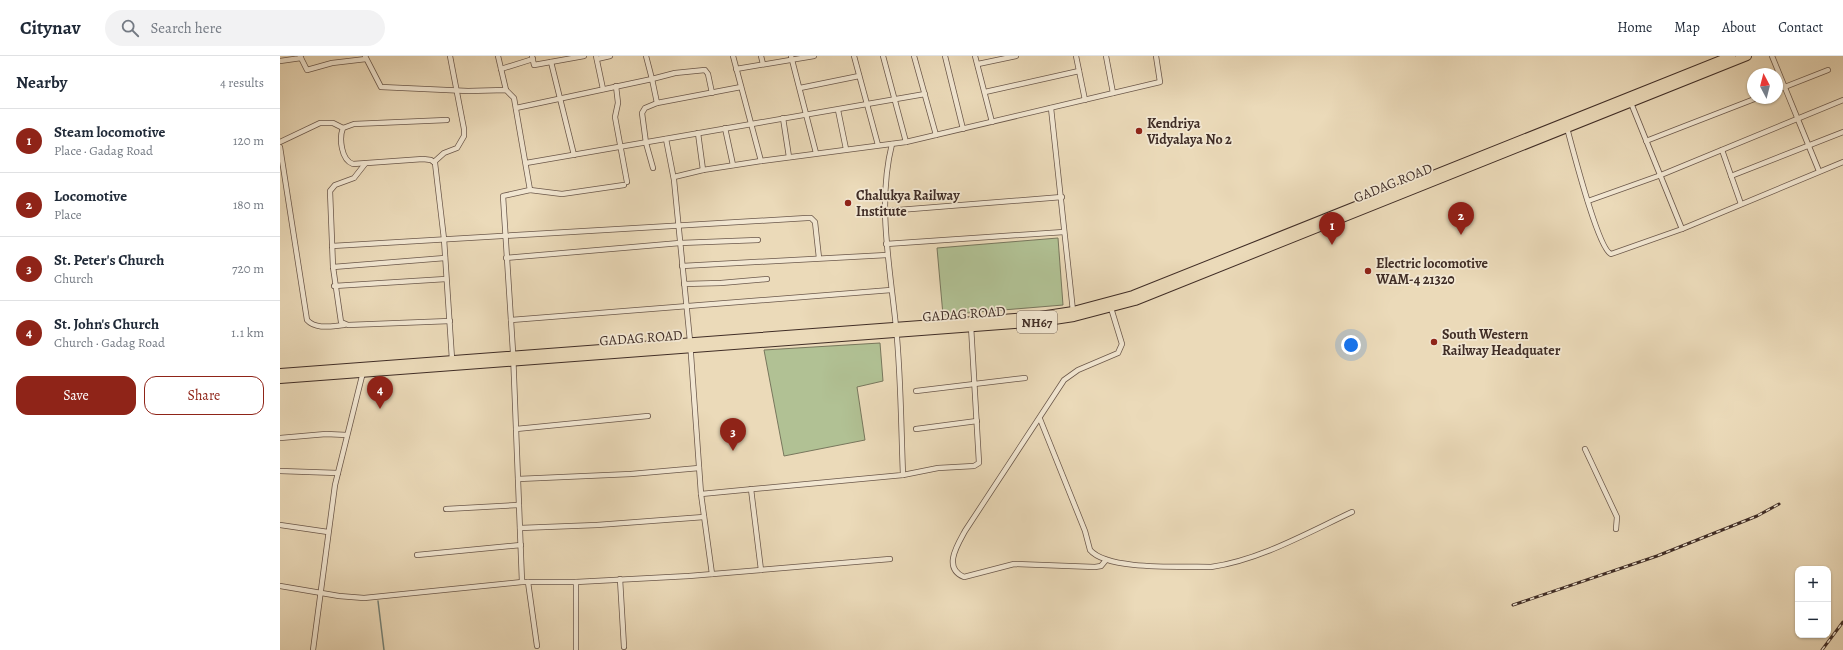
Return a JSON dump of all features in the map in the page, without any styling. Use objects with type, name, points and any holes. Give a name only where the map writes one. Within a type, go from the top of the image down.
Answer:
[{"type":"highway","name":"GADAG ROAD","points":[[280,379],[513,358],[896,329],[1040,316],[1073,311],[1133,295],[1731,56]]},
{"type":"highway","name":"GADAG ROAD","points":[[896,329],[1041,322],[1074,317],[1135,301],[1747,56]]},
{"type":"highway","name":"GADAG ROAD","points":[[280,373],[452,359],[513,358]]},
{"type":"street","points":[[434,162],[444,153],[457,148],[464,136],[463,119],[450,56]]},
{"type":"street","points":[[498,56],[506,90],[514,98],[530,190]]},
{"type":"street","points":[[501,69],[532,58],[534,65],[567,57],[584,56]]},
{"type":"street","points":[[603,89],[597,57],[610,56]]},
{"type":"street","points":[[646,56],[657,103]]},
{"type":"street","points":[[733,56],[740,87],[752,124],[761,161]]},
{"type":"street","points":[[761,56],[763,64]]},
{"type":"street","points":[[736,69],[791,58],[814,56]]},
{"type":"street","points":[[854,56],[878,145]]},
{"type":"street","points":[[883,56],[906,142]]},
{"type":"street","points":[[914,56],[936,135]]},
{"type":"street","points":[[945,56],[963,129]]},
{"type":"street","points":[[976,56],[992,122]]},
{"type":"street","points":[[978,64],[1016,56]]},
{"type":"street","points":[[1076,56],[1085,100]]},
{"type":"street","points":[[1106,56],[1114,93]]},
{"type":"street","points":[[674,177],[733,165],[906,142],[1160,82],[1156,56]]},
{"type":"street","points":[[1772,56],[1796,118],[1819,171]]},
{"type":"street","points":[[280,61],[300,57],[307,70],[365,58],[381,87],[506,90]]},
{"type":"street","points":[[791,58],[816,153]]},
{"type":"street","points":[[551,62],[574,155]]},
{"type":"street","points":[[516,108],[675,73],[705,70],[708,74],[712,93]]},
{"type":"street","points":[[1785,87],[1828,70]]},
{"type":"street","points":[[985,92],[1079,71]]},
{"type":"street","points":[[800,88],[859,76]]},
{"type":"street","points":[[522,582],[513,358],[502,196],[530,190],[562,194],[625,183],[621,147],[615,117],[618,103],[616,86]]},
{"type":"street","points":[[653,168],[646,143],[642,113],[645,108],[657,103],[740,87]]},
{"type":"street","points":[[526,162],[646,143],[925,94]]},
{"type":"street","points":[[1588,201],[1661,175],[1796,118],[1843,100]]},
{"type":"street","points":[[1646,141],[1747,102]]},
{"type":"street","points":[[1631,103],[1682,228]]},
{"type":"street","points":[[1051,108],[1062,197],[1064,232],[1073,311]]},
{"type":"street","points":[[838,110],[846,149]]},
{"type":"street","points":[[783,118],[789,157]]},
{"type":"street","points":[[343,128],[354,124],[447,120]]},
{"type":"street","points":[[280,142],[320,123],[333,122],[343,128]]},
{"type":"street","points":[[343,128],[341,141],[346,161],[353,164],[424,159],[434,162]]},
{"type":"street","points":[[725,128],[733,165]]},
{"type":"street","points":[[1567,128],[1588,201],[1606,251],[1610,254],[1682,228],[1843,162]]},
{"type":"street","points":[[1731,176],[1843,132]]},
{"type":"street","points":[[698,133],[703,170]]},
{"type":"street","points":[[666,139],[674,177],[690,344],[701,494],[712,574]]},
{"type":"street","points":[[892,144],[887,166],[886,244],[896,329],[903,476]]},
{"type":"street","points":[[280,147],[307,320],[309,323],[320,326],[450,321]]},
{"type":"street","points":[[1722,150],[1741,204]]},
{"type":"street","points":[[434,162],[436,167],[444,239],[452,359]]},
{"type":"street","points":[[344,325],[339,320],[334,286],[330,191],[335,184],[354,178],[365,164]]},
{"type":"street","points":[[886,211],[1062,197]]},
{"type":"street","points":[[332,246],[678,224],[811,218],[814,220],[816,227],[819,258]]},
{"type":"street","points":[[886,244],[1064,232]]},
{"type":"street","points":[[506,258],[680,243],[758,240]]},
{"type":"street","points":[[682,266],[887,255]]},
{"type":"street","points":[[333,266],[445,258]]},
{"type":"street","points":[[334,286],[446,279]]},
{"type":"street","points":[[684,284],[721,283],[767,279]]},
{"type":"street","points":[[511,320],[891,290]]},
{"type":"street","points":[[1106,560],[1101,566],[1095,567],[1014,564],[970,577],[960,575],[954,566],[952,559],[965,530],[1040,419],[1064,380],[1071,374],[1118,353],[1122,344],[1111,308]]},
{"type":"street","points":[[701,494],[903,476],[938,468],[977,465],[980,459],[971,326]]},
{"type":"street","points":[[313,650],[328,532],[338,473],[363,372]]},
{"type":"street","points":[[916,391],[1025,378]]},
{"type":"street","points":[[516,429],[648,416]]},
{"type":"street","points":[[1040,419],[1085,532],[1090,550],[1106,560],[1134,565],[1222,565],[1274,548],[1352,512]]},
{"type":"street","points":[[916,429],[977,422]]},
{"type":"street","points":[[280,438],[326,434],[347,435]]},
{"type":"street","points":[[1585,449],[1617,517],[1616,529]]},
{"type":"street","points":[[518,479],[631,474],[699,468]]},
{"type":"street","points":[[280,471],[338,473]]},
{"type":"street","points":[[751,489],[761,570]]},
{"type":"street","points":[[446,509],[519,504]]},
{"type":"street","points":[[520,528],[597,526],[704,517]]},
{"type":"street","points":[[280,525],[328,532]]},
{"type":"street","points":[[417,555],[521,545]]},
{"type":"street","points":[[280,586],[320,593],[364,598],[522,582],[576,582],[712,574],[890,559]]},
{"type":"street","points":[[620,579],[624,647]]},
{"type":"street","points":[[528,582],[537,646]]},
{"type":"street","points":[[576,582],[576,649]]},
{"type":"green space","points":[[1058,238],[1063,305],[943,315],[937,248]]},
{"type":"green space","points":[[880,343],[883,381],[857,387],[865,440],[784,456],[764,350]]},
{"type":"waterway","points":[[378,601],[384,650]]},
{"type":"railway","points":[[1513,605],[1657,556],[1757,516],[1779,504]]},
{"type":"railway","points":[[1822,650],[1843,622]]},
{"type":"place","name":"Kendriya Vidyalaya No 2","points":[[1139,131]]},
{"type":"place","name":"Chalukya Railway Institute","points":[[848,203]]},
{"type":"place","name":"Locomotive","points":[[1461,235]]},
{"type":"place","name":"Steam locomotive","points":[[1332,245]]},
{"type":"place","name":"Electric locomotive WAM-4 21320","points":[[1368,271]]},
{"type":"place","name":"South Western Railway Headquater","points":[[1434,342]]},
{"type":"place","name":"St. John's Church","points":[[380,409]]},
{"type":"place","name":"St. Peter's Church","points":[[733,451]]}]
